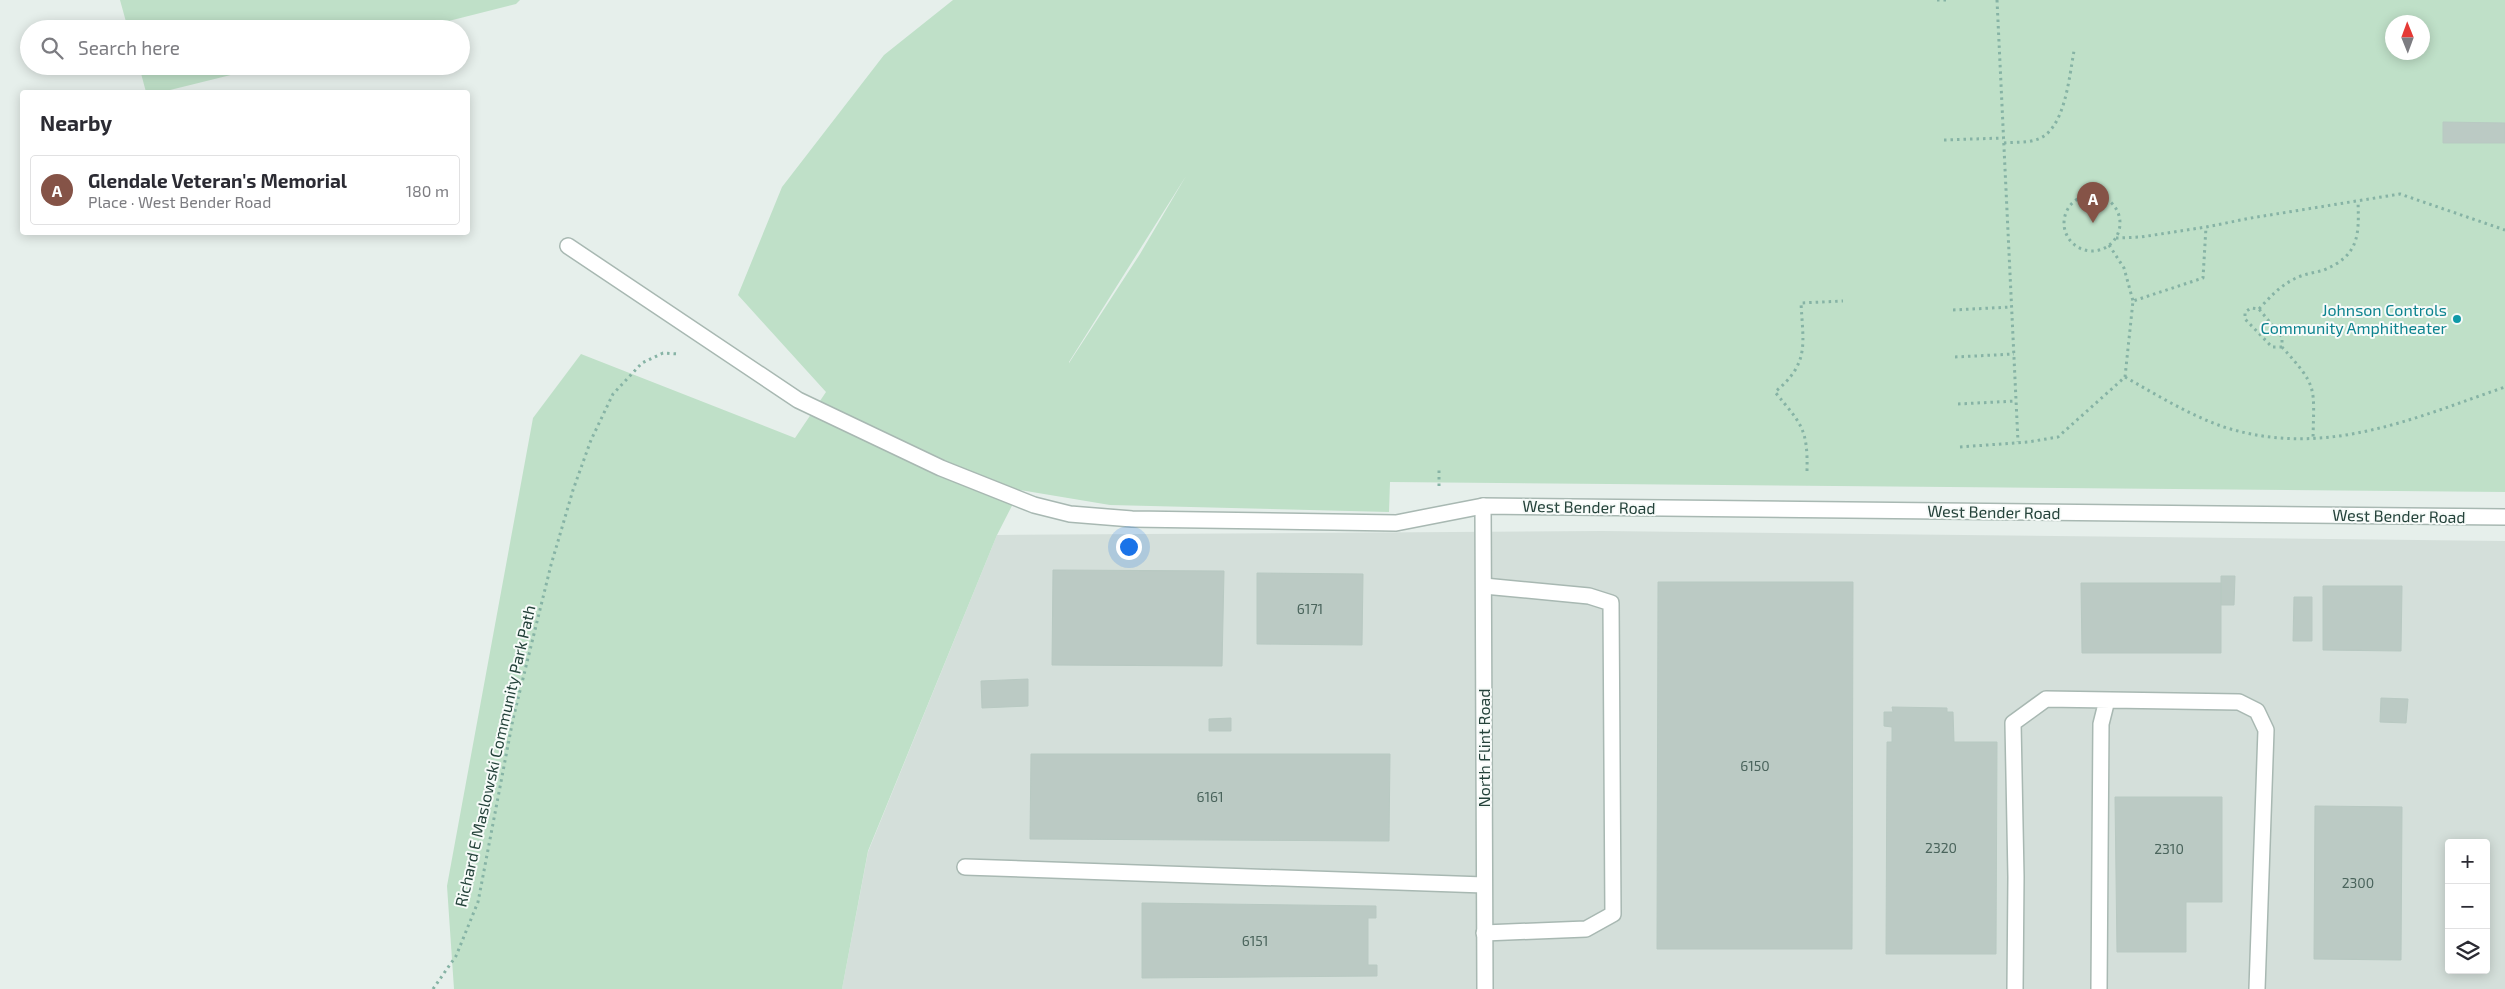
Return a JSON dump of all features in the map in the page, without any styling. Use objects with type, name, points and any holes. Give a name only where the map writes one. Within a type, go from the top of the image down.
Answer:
[{"type":"street","name":"West Bender Road","points":[[568,246],[798,400],[941,468],[1034,505],[1070,514],[1132,519],[1396,523],[1484,506],[2505,517]]},
{"type":"street","name":"North Flint Road","points":[[1484,506],[1485,989]]},
{"type":"street","points":[[1484,586],[1589,596],[1611,603],[1613,914],[1586,929],[1484,933]]},
{"type":"street","points":[[2015,982],[2013,723],[2046,699],[2239,702],[2257,711],[2266,730],[2257,989]]},
{"type":"street","points":[[2099,982],[2101,724],[2107,700]]},
{"type":"street","points":[[965,867],[1484,884]]},
{"type":"path","points":[[1937,0],[1950,0]]},
{"type":"path","points":[[1997,0],[2018,442]]},
{"type":"path","points":[[2004,143],[2036,140],[2050,132],[2060,116],[2074,51]]},
{"type":"path","points":[[1944,140],[2003,138]]},
{"type":"path","points":[[2116,238],[2141,237],[2206,227],[2400,194],[2505,230]]},
{"type":"path","points":[[2090,195],[2108,199],[2119,212],[2121,221],[2116,238],[2101,250],[2082,249],[2068,236],[2064,227],[2064,218],[2068,208],[2074,201],[2090,195]]},
{"type":"path","points":[[2259,309],[2274,292],[2295,278],[2324,270],[2338,262],[2354,246],[2359,232],[2358,201]]},
{"type":"path","points":[[2133,301],[2203,278],[2206,227]]},
{"type":"path","points":[[1960,446],[2058,437],[2125,377],[2133,301],[2124,268],[2109,245]]},
{"type":"path","points":[[1807,471],[1805,435],[1798,420],[1775,392],[1797,369],[1803,352],[1801,303],[1843,301]]},
{"type":"path","points":[[1953,310],[2011,307]]},
{"type":"path","points":[[2282,347],[2272,347],[2245,319],[2245,312],[2250,308],[2259,309],[2282,337],[2282,347],[2307,375],[2314,390],[2313,439]]},
{"type":"path","name":"Richard E Maslowski Community Park Path","points":[[433,989],[456,956],[478,902],[513,720],[551,565],[572,490],[591,440],[614,394],[642,363],[663,353],[683,354]]},
{"type":"path","points":[[1956,357],[2014,354]]},
{"type":"path","points":[[2125,377],[2189,412],[2225,427],[2273,437],[2313,439],[2357,435],[2409,420],[2505,387]]},
{"type":"path","points":[[1958,404],[2016,401]]},
{"type":"shaded area","points":[[1602,531],[2505,541],[2505,989],[842,989],[868,852],[997,535]]},
{"type":"green space","points":[[120,0],[520,0],[516,4],[453,20],[126,20]]},
{"type":"green space","points":[[953,0],[2505,0],[2505,492],[1390,482],[1389,512],[1110,505],[1020,490],[997,535],[868,851],[842,989],[454,989],[447,886],[533,418],[581,354],[795,438],[826,392],[738,295],[782,187],[884,55]],"holes":[[[1186,176],[1140,254],[1069,363]]]},
{"type":"green space","points":[[141,75],[231,75],[170,90],[145,90]]},
{"type":"building","points":[[2443,122],[2505,123],[2505,143],[2443,143]]},
{"type":"building","points":[[1053,570],[1224,571],[1222,666],[1052,665]]},
{"type":"building","points":[[1257,573],[1363,574],[1362,645],[1257,644]]},
{"type":"building","points":[[2221,576],[2235,576],[2234,605],[2221,605]]},
{"type":"building","points":[[1658,582],[1853,582],[1852,949],[1657,949]]},
{"type":"building","points":[[2081,583],[2221,583],[2221,653],[2082,653]]},
{"type":"building","points":[[2323,586],[2402,586],[2401,651],[2323,650]]},
{"type":"building","points":[[2294,597],[2312,597],[2312,641],[2293,641]]},
{"type":"building","points":[[1028,679],[1028,706],[982,708],[981,681]]},
{"type":"building","points":[[2381,698],[2408,699],[2406,723],[2380,722]]},
{"type":"building","points":[[1892,707],[1947,708],[1947,712],[1953,712],[1954,742],[1997,742],[1996,954],[1886,954],[1887,742],[1892,742],[1892,727],[1884,726],[1884,712],[1893,712]]},
{"type":"building","points":[[1231,718],[1231,731],[1209,731],[1209,719]]},
{"type":"building","points":[[1031,754],[1390,754],[1389,841],[1030,839]]},
{"type":"building","points":[[2115,797],[2222,797],[2222,902],[2186,902],[2186,952],[2117,952]]},
{"type":"building","points":[[2315,806],[2402,807],[2401,960],[2314,959]]},
{"type":"building","points":[[1142,903],[1376,906],[1376,918],[1368,918],[1368,965],[1377,965],[1377,976],[1142,978]]},
{"type":"place","name":"Glendale Veteran's Memorial","points":[[2093,223]]},
{"type":"place","name":"Johnson Controls Community Amphitheater","points":[[2457,319]]}]
